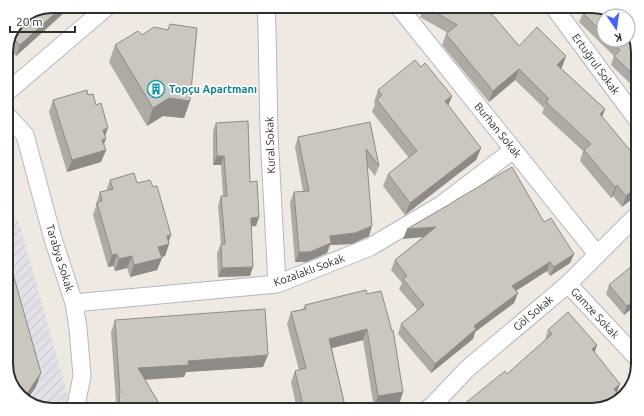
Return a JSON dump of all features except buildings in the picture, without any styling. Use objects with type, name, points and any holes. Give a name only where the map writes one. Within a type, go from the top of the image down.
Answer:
[{"type":"street","points":[[13,87],[100,13]]},
{"type":"street","name":"Kural Sokak","points":[[267,13],[270,133],[277,284]]},
{"type":"street","name":"Burhan Sokak","points":[[404,13],[597,254]]},
{"type":"street","name":"Ertuğrul Sokak","points":[[558,13],[631,112]]},
{"type":"street","name":"Tarabya Sokak","points":[[13,122],[25,135],[53,239],[74,303],[78,328],[82,376],[76,403]]},
{"type":"street","name":"Kozalaklı Sokak","points":[[74,303],[277,284],[370,246],[441,204],[513,150]]},
{"type":"street","name":"Göl Sokak","points":[[436,403],[467,369],[568,284],[631,221]]},
{"type":"street","name":"Gamze Sokak","points":[[568,284],[631,352]]},
{"type":"shaded area","points":[[13,212],[21,229],[70,403],[47,403],[35,399],[23,390],[15,377],[13,367]]},
{"type":"place","name":"Topçu Apartmanı","points":[[156,89]]}]
